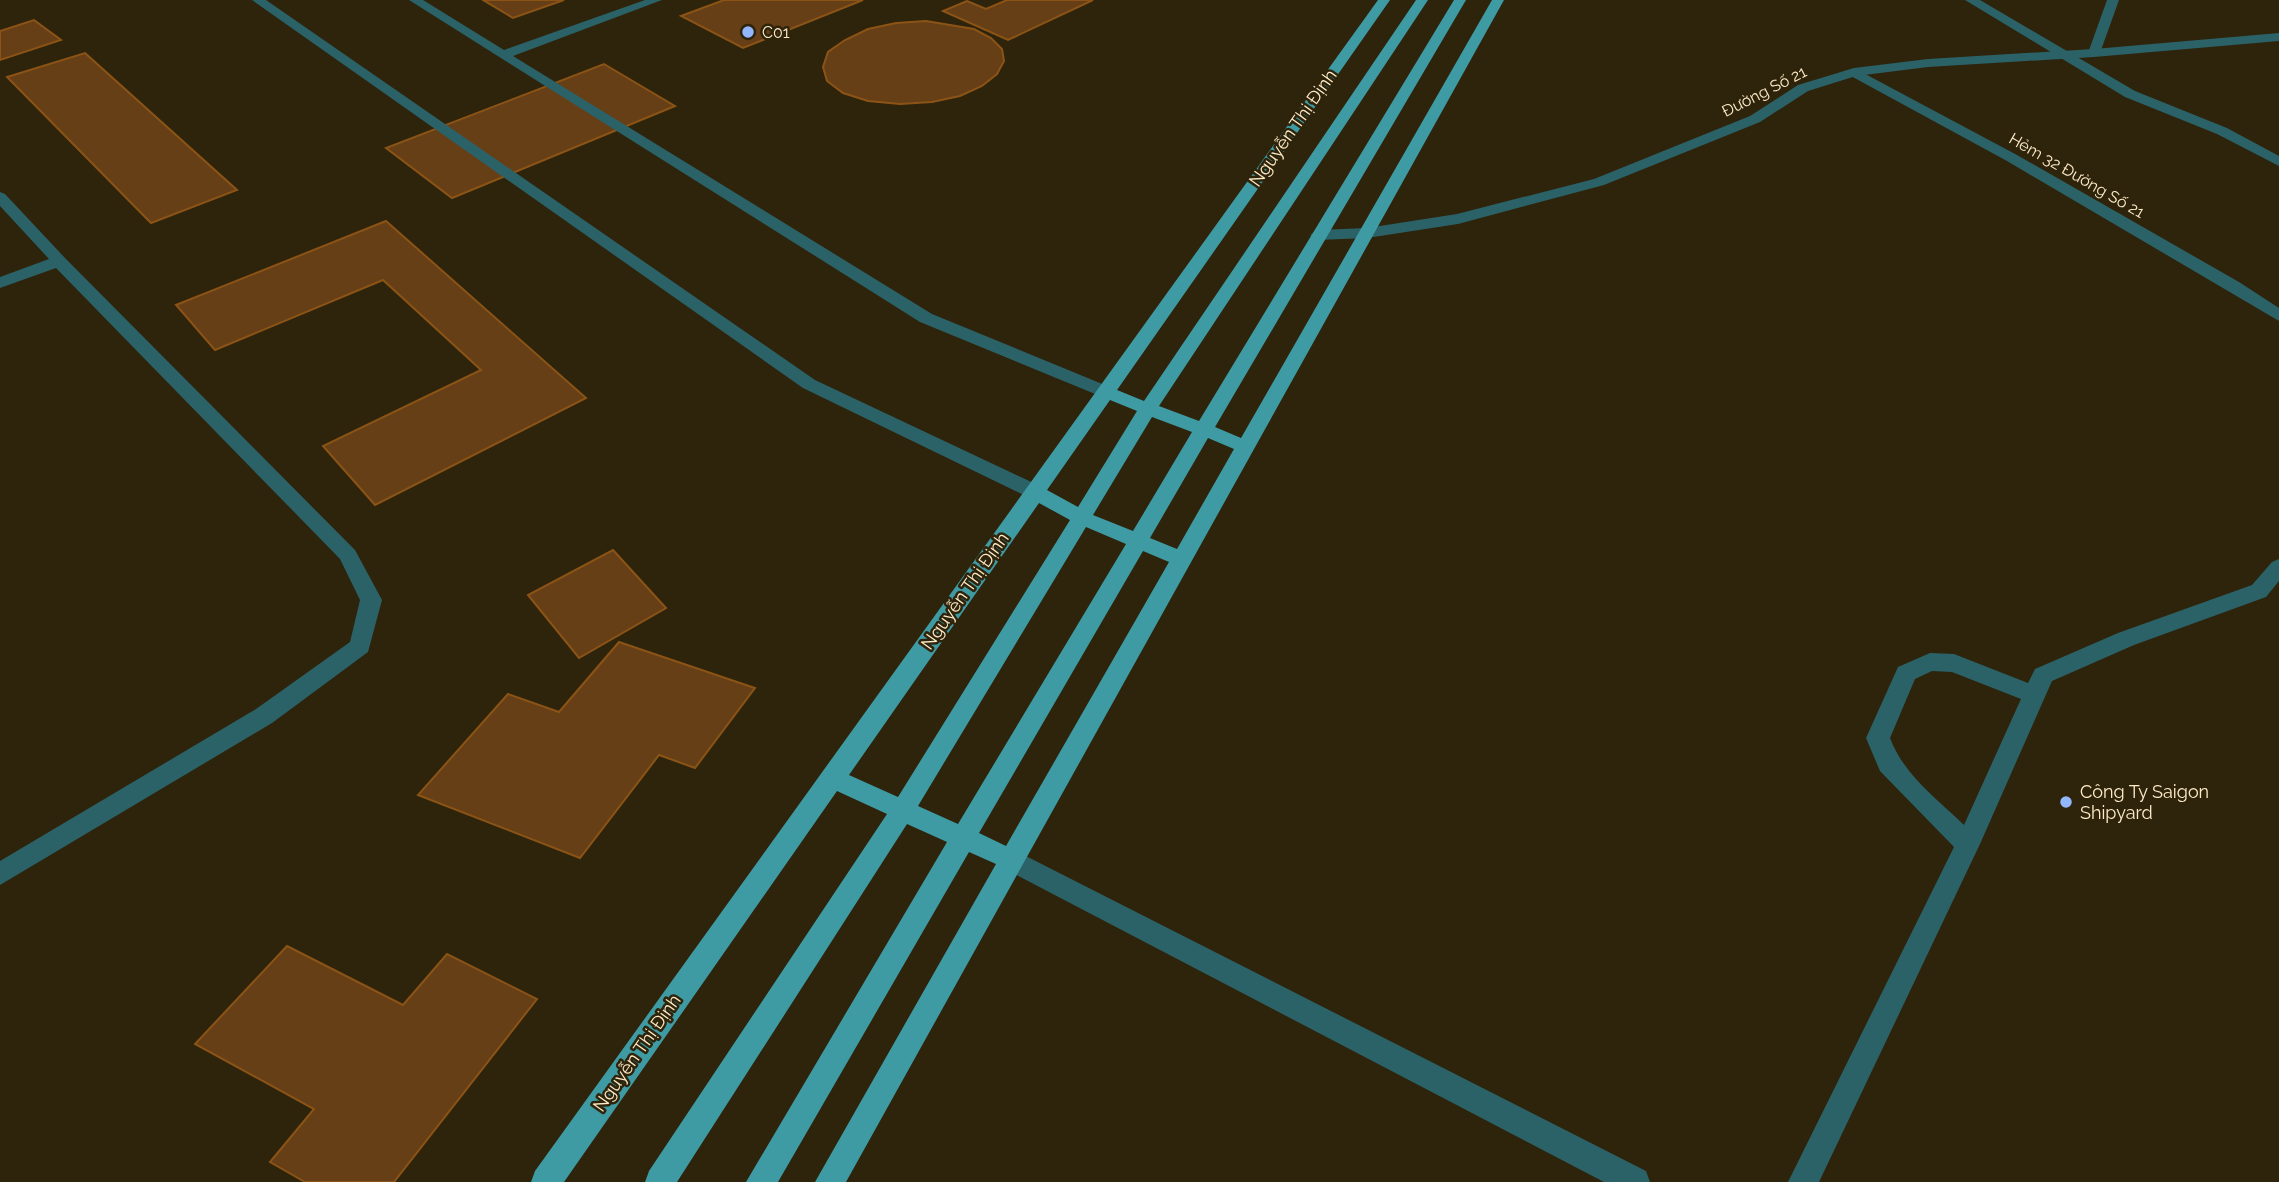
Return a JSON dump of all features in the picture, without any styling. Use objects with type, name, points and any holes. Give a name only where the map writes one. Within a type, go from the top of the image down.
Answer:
[{"type":"main road","name":"Nguyễn Thị Định","points":[[546,1182],[1384,0]]},
{"type":"main road","name":"Nguyễn Thị Định","points":[[660,1182],[903,810],[1147,410],[1422,0]]},
{"type":"main road","points":[[761,1182],[1318,235],[1460,0]]},
{"type":"main road","points":[[830,1182],[1497,0]]},
{"type":"main road","points":[[1106,391],[1147,410],[1205,429],[1245,447]]},
{"type":"main road","points":[[1035,492],[1082,518],[1182,559]]},
{"type":"main road","points":[[832,778],[1012,860]]},
{"type":"street","points":[[258,0],[809,384],[1035,492]]},
{"type":"street","points":[[415,0],[926,318],[1106,391]]},
{"type":"street","points":[[503,55],[656,0]]},
{"type":"street","points":[[1971,0],[2130,94],[2222,131],[2279,162]]},
{"type":"street","points":[[2094,53],[2113,0]]},
{"type":"street","name":"Đường Số 21","points":[[1318,235],[1367,233],[1458,219],[1599,182],[1755,119],[1803,89],[1854,72],[1928,62],[2094,53],[2279,37]]},
{"type":"street","name":"Hẻm 32 Đường Số 21","points":[[1854,72],[2047,178],[2233,285],[2279,316]]},
{"type":"street","points":[[0,197],[59,261],[348,555],[371,600],[360,646],[264,716],[0,874]]},
{"type":"street","points":[[0,283],[59,261]]},
{"type":"street","points":[[1803,1182],[1968,844],[2043,675],[2126,639],[2259,592],[2279,567]]},
{"type":"street","points":[[1968,844],[1903,782],[1888,764],[1878,738],[1906,673],[1930,662],[1954,663],[2034,695]]},
{"type":"street","points":[[1012,860],[1635,1182]]},
{"type":"building","points":[[483,0],[564,0],[513,18]]},
{"type":"building","name":"C01","points":[[724,0],[863,0],[743,48],[681,16]]},
{"type":"building","points":[[1007,0],[1093,0],[1008,40],[943,11],[967,1],[986,9]]},
{"type":"building","points":[[34,20],[61,40],[0,60],[0,31]]},
{"type":"building","points":[[926,21],[974,29],[991,38],[1002,49],[1004,61],[997,74],[982,86],[960,96],[932,102],[900,104],[868,101],[843,93],[827,81],[823,67],[828,52],[845,40],[868,29],[896,23]]},
{"type":"building","points":[[85,53],[237,190],[151,223],[7,77]]},
{"type":"building","points":[[604,64],[675,106],[452,198],[386,148]]},
{"type":"building","points":[[386,221],[586,398],[375,505],[323,446],[481,370],[383,280],[215,350],[176,305]]},
{"type":"building","points":[[613,550],[666,608],[579,658],[528,595]]},
{"type":"building","points":[[619,642],[755,688],[695,768],[659,755],[580,858],[418,795],[508,694],[559,712]]},
{"type":"building","points":[[287,946],[403,1005],[447,954],[537,999],[394,1182],[305,1182],[270,1162],[314,1109],[195,1044]]},
{"type":"place","name":"C01","points":[[748,32]]},
{"type":"place","name":"Công Ty Saigon Shipyard","points":[[2066,802]]}]
